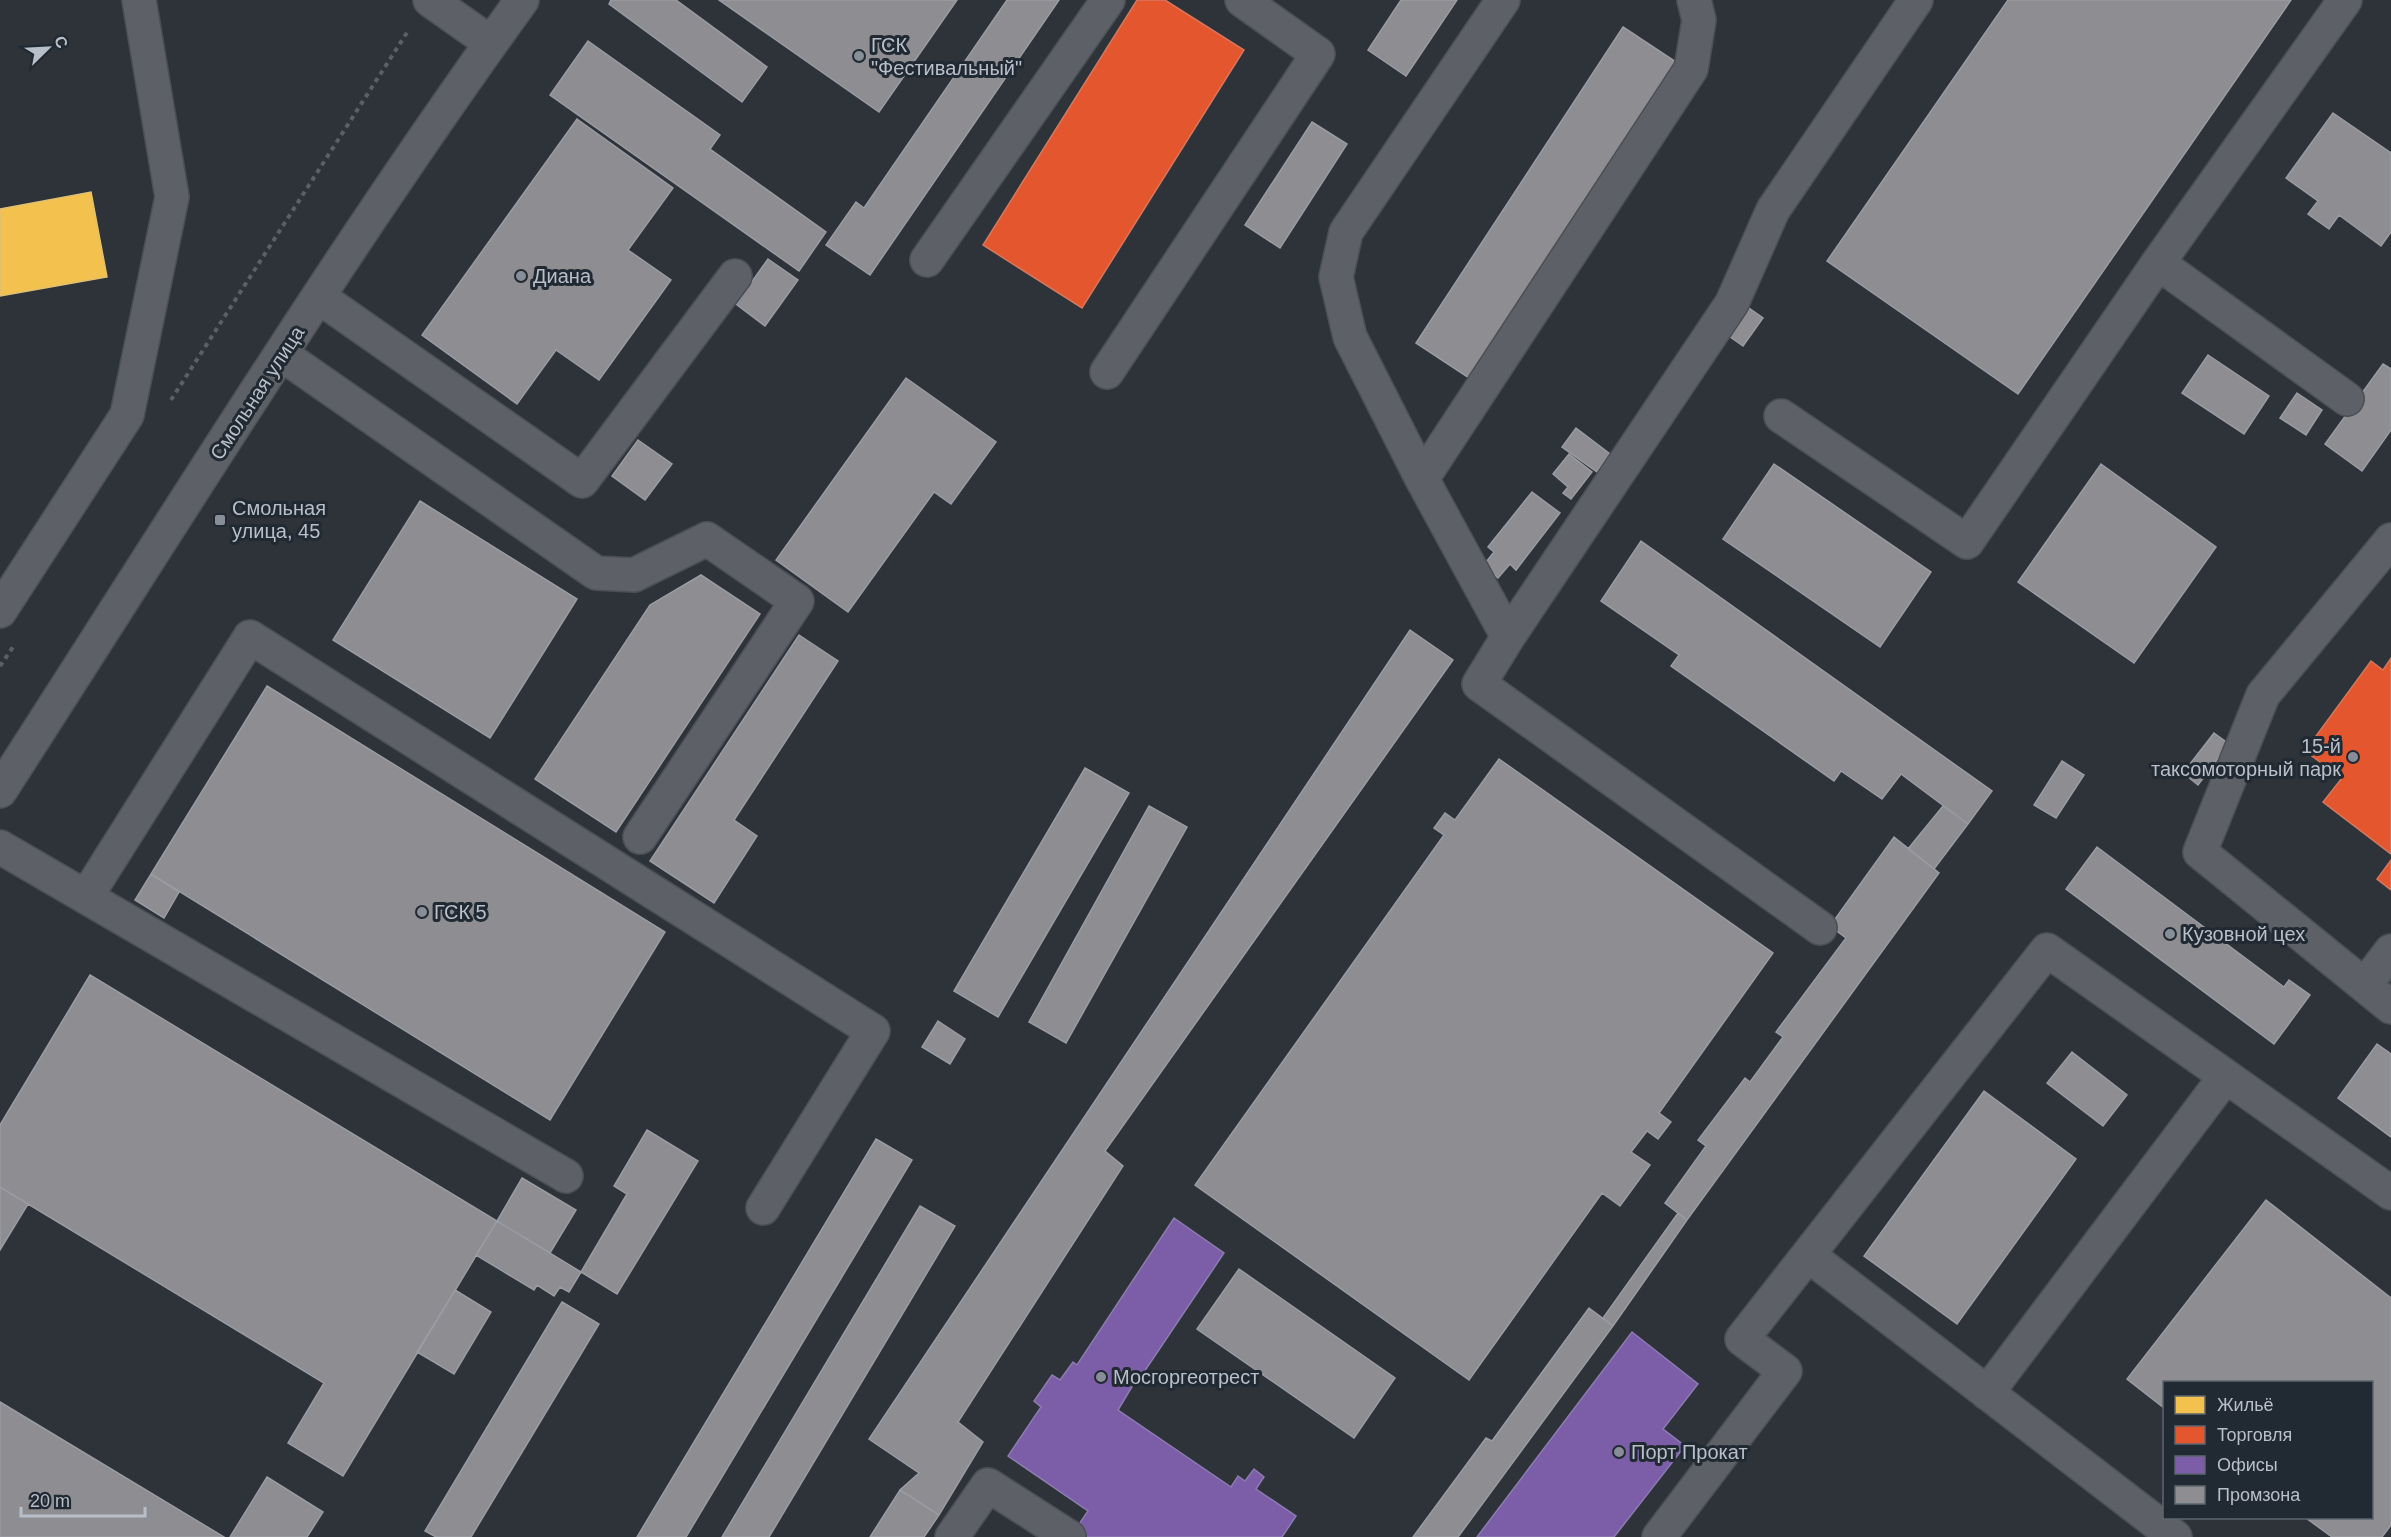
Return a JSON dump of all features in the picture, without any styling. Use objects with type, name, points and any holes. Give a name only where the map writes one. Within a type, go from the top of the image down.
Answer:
[{"type":"street","points":[[0,611],[128,416],[172,197],[139,0]]},
{"type":"street","points":[[430,0],[491,43]]},
{"type":"street","name":"Смольная улица","points":[[0,791],[281,354],[522,0]]},
{"type":"street","points":[[927,260],[1108,0]]},
{"type":"street","points":[[1107,372],[1318,54],[1242,0]]},
{"type":"street","points":[[1503,0],[1346,232],[1336,277],[1350,337],[1422,479],[1508,637]]},
{"type":"street","points":[[1422,479],[1691,69],[1700,20],[1694,0]]},
{"type":"street","points":[[1820,928],[1479,684],[1508,637],[1732,303],[1773,210],[1916,0]]},
{"type":"street","points":[[1781,416],[1967,542],[2158,263],[2345,0]]},
{"type":"street","points":[[2158,263],[2346,399]]},
{"type":"street","points":[[319,297],[582,481],[735,276]]},
{"type":"street","points":[[281,354],[596,573],[633,575],[707,539],[797,601],[640,837]]},
{"type":"street","points":[[2391,540],[2264,695],[2200,852],[2391,1007]]},
{"type":"street","points":[[86,897],[250,637],[873,1031],[763,1208]]},
{"type":"street","points":[[0,847],[566,1176]]},
{"type":"street","points":[[1659,1537],[1785,1371],[1742,1339],[2047,950],[2391,1193]]},
{"type":"street","points":[[2365,985],[2391,951]]},
{"type":"street","points":[[1987,1393],[2225,1077]]},
{"type":"street","points":[[1808,1255],[2175,1537]]},
{"type":"street","points":[[952,1537],[988,1485],[1069,1537]]},
{"type":"path","points":[[168,404],[410,28]]},
{"type":"path","points":[[0,666],[13,646]]},
{"type":"building: Жильё","points":[[91,192],[107,277],[0,296],[0,209]]},
{"type":"building: Торговля","points":[[1137,0],[1165,0],[1244,50],[1082,308],[983,245]]},
{"type":"building: Торговля","name":"15-й таксомоторный парк","points":[[2391,658],[2391,854],[2323,802],[2342,778],[2305,751],[2371,661],[2383,670]]},
{"type":"building: Торговля","points":[[2391,860],[2391,890],[2377,879]]},
{"type":"building: Офисы","name":"Мосгоргеотрест","points":[[1174,1218],[1224,1253],[1138,1381],[1136,1380],[1118,1410],[1231,1487],[1238,1476],[1245,1481],[1254,1469],[1264,1477],[1256,1489],[1296,1516],[1282,1537],[1086,1537],[1075,1530],[1088,1511],[1008,1456],[1041,1407],[1034,1401],[1052,1375],[1060,1380],[1073,1362],[1077,1365]]},
{"type":"building: Офисы","points":[[1632,1332],[1698,1384],[1663,1429],[1685,1446],[1614,1537],[1477,1537]]},
{"type":"building: Промзона","points":[[611,0],[676,0],[767,67],[742,102],[609,4]]},
{"type":"building: Промзона","name":"ГСК \"Фестивальный\"","points":[[719,0],[957,0],[879,112]]},
{"type":"building: Промзона","points":[[1007,0],[1059,0],[870,275],[826,245],[856,202],[864,208]]},
{"type":"building: Промзона","points":[[1401,0],[1457,0],[1406,76],[1368,50]]},
{"type":"building: Промзона","points":[[2008,0],[2291,0],[2018,394],[1827,261]]},
{"type":"building: Промзона","points":[[1623,27],[1676,62],[1469,378],[1416,343]]},
{"type":"building: Промзона","points":[[588,41],[720,135],[710,149],[826,232],[799,271],[550,95]]},
{"type":"building: Промзона","points":[[2333,113],[2391,153],[2391,232],[2381,246],[2339,215],[2329,229],[2308,214],[2318,201],[2286,178]]},
{"type":"building: Промзона","points":[[577,119],[673,188],[628,250],[671,280],[599,380],[556,350],[517,404],[422,335]]},
{"type":"building: Промзона","points":[[1312,122],[1347,144],[1280,248],[1245,225]]},
{"type":"building: Промзона","points":[[768,259],[798,280],[765,326],[736,304]]},
{"type":"building: Промзона","points":[[1739,301],[1763,318],[1743,346],[1719,329]]},
{"type":"building: Промзона","points":[[2208,355],[2269,396],[2244,434],[2182,393]]},
{"type":"building: Промзона","points":[[2383,364],[2391,369],[2391,430],[2362,471],[2325,444]]},
{"type":"building: Промзона","points":[[906,378],[996,442],[951,504],[934,492],[848,612],[776,560]]},
{"type":"building: Промзона","points":[[2297,393],[2322,410],[2306,435],[2280,418]]},
{"type":"building: Промзона","points":[[1576,428],[1610,454],[1597,472],[1562,447]]},
{"type":"building: Промзона","points":[[638,440],[672,464],[645,500],[612,476]]},
{"type":"building: Промзона","points":[[1569,454],[1592,472],[1571,499],[1563,493],[1568,487],[1553,474]]},
{"type":"building: Промзона","points":[[1774,464],[1931,572],[1880,647],[1723,539]]},
{"type":"building: Промзона","points":[[2101,464],[2216,547],[2134,663],[2018,582]]},
{"type":"building: Промзона","points":[[1532,492],[1560,513],[1516,570],[1510,564],[1498,578],[1483,566],[1494,552],[1488,547]]},
{"type":"building: Промзона","points":[[420,501],[577,599],[490,738],[333,640]]},
{"type":"building: Промзона","points":[[1641,541],[1992,791],[1968,824],[1901,774],[1882,799],[1841,771],[1834,781],[1671,666],[1679,655],[1601,601]]},
{"type":"building: Промзона","points":[[701,575],[760,614],[616,832],[535,779],[650,605]]},
{"type":"building: Промзона","points":[[1410,630],[1453,660],[1105,1151],[1123,1166],[958,1422],[983,1442],[939,1515],[900,1490],[919,1473],[869,1439]]},
{"type":"building: Промзона","points":[[799,635],[838,661],[734,820],[757,836],[714,903],[650,861]]},
{"type":"building: Промзона","name":"ГСК 5","points":[[267,686],[665,932],[550,1120],[151,874]]},
{"type":"building: Промзона","points":[[2214,733],[2229,744],[2198,785],[2183,773]]},
{"type":"building: Промзона","points":[[1499,759],[1773,953],[1659,1113],[1671,1122],[1658,1139],[1647,1131],[1631,1152],[1650,1165],[1620,1206],[1602,1193],[1469,1380],[1195,1185],[1444,835],[1434,828],[1445,813],[1455,820]]},
{"type":"building: Промзона","points":[[2062,761],[2084,775],[2056,818],[2034,805]]},
{"type":"building: Промзона","points":[[1085,768],[1129,793],[998,1017],[954,991]]},
{"type":"building: Промзона","points":[[1149,806],[1187,827],[1066,1043],[1029,1022]]},
{"type":"building: Промзона","points":[[1943,806],[1968,824],[1934,869],[1908,849]]},
{"type":"building: Промзона","points":[[1894,837],[1939,873],[1687,1220],[1665,1203],[1706,1146],[1698,1140],[1745,1078],[1750,1082],[1783,1037],[1776,1032],[1846,938],[1830,926]]},
{"type":"building: Промзона","name":"Кузовной цех","points":[[2097,847],[2284,987],[2289,980],[2310,995],[2274,1044],[2066,889]]},
{"type":"building: Промзона","points":[[151,874],[179,892],[164,918],[135,900]]},
{"type":"building: Промзона","points":[[90,975],[497,1221],[343,1476],[288,1443],[324,1383],[0,1187],[0,1125]]},
{"type":"building: Промзона","points":[[938,1021],[965,1039],[950,1064],[922,1047]]},
{"type":"building: Промзона","points":[[2377,1044],[2391,1054],[2391,1137],[2338,1098]]},
{"type":"building: Промзона","points":[[2072,1052],[2127,1095],[2103,1126],[2047,1083]]},
{"type":"building: Промзона","points":[[1984,1091],[2076,1159],[1957,1324],[1864,1256]]},
{"type":"building: Промзона","points":[[647,1130],[698,1161],[617,1294],[581,1272],[627,1194],[614,1186]]},
{"type":"building: Промзона","points":[[876,1139],[912,1160],[686,1537],[637,1537]]},
{"type":"building: Промзона","points":[[522,1178],[576,1210],[550,1253],[497,1221]]},
{"type":"building: Промзона","points":[[0,1187],[28,1204],[0,1250]]},
{"type":"building: Промзона","points":[[2266,1200],[2391,1298],[2391,1525],[2382,1537],[2332,1537],[2307,1519],[2373,1519],[2373,1381],[2163,1381],[2163,1407],[2127,1379]]},
{"type":"building: Промзона","points":[[920,1206],[955,1226],[769,1537],[722,1537]]},
{"type":"building: Промзона","points":[[1678,1213],[1687,1220],[1613,1326],[1603,1318]]},
{"type":"building: Промзона","points":[[497,1221],[581,1272],[569,1292],[560,1287],[554,1296],[537,1285],[534,1290],[476,1255]]},
{"type":"building: Промзона","points":[[1239,1269],[1395,1378],[1354,1438],[1197,1329]]},
{"type":"building: Промзона","points":[[455,1290],[491,1312],[454,1374],[417,1352]]},
{"type":"building: Промзона","points":[[562,1302],[599,1324],[471,1537],[436,1537],[425,1531]]},
{"type":"building: Промзона","points":[[1589,1308],[1613,1326],[1458,1537],[1413,1537],[1486,1438],[1492,1441]]},
{"type":"building: Промзона","points":[[0,1402],[224,1537],[0,1537]]},
{"type":"building: Промзона","points":[[267,1477],[323,1512],[307,1537],[230,1537]]},
{"type":"building: Промзона","points":[[900,1490],[939,1515],[924,1537],[870,1537]]},
{"type":"place","name":"ГСК \"Фестивальный\"","points":[[859,56]]},
{"type":"place","name":"Диана","points":[[521,276]]},
{"type":"place","name":"Смольная улица, 45","points":[[220,520]]},
{"type":"place","name":"15-й таксомоторный парк","points":[[2353,757]]},
{"type":"place","name":"ГСК 5","points":[[422,912]]},
{"type":"place","name":"Кузовной цех","points":[[2170,934]]},
{"type":"place","name":"Мосгоргеотрест","points":[[1101,1377]]},
{"type":"place","name":"Порт Прокат","points":[[1619,1452]]}]
